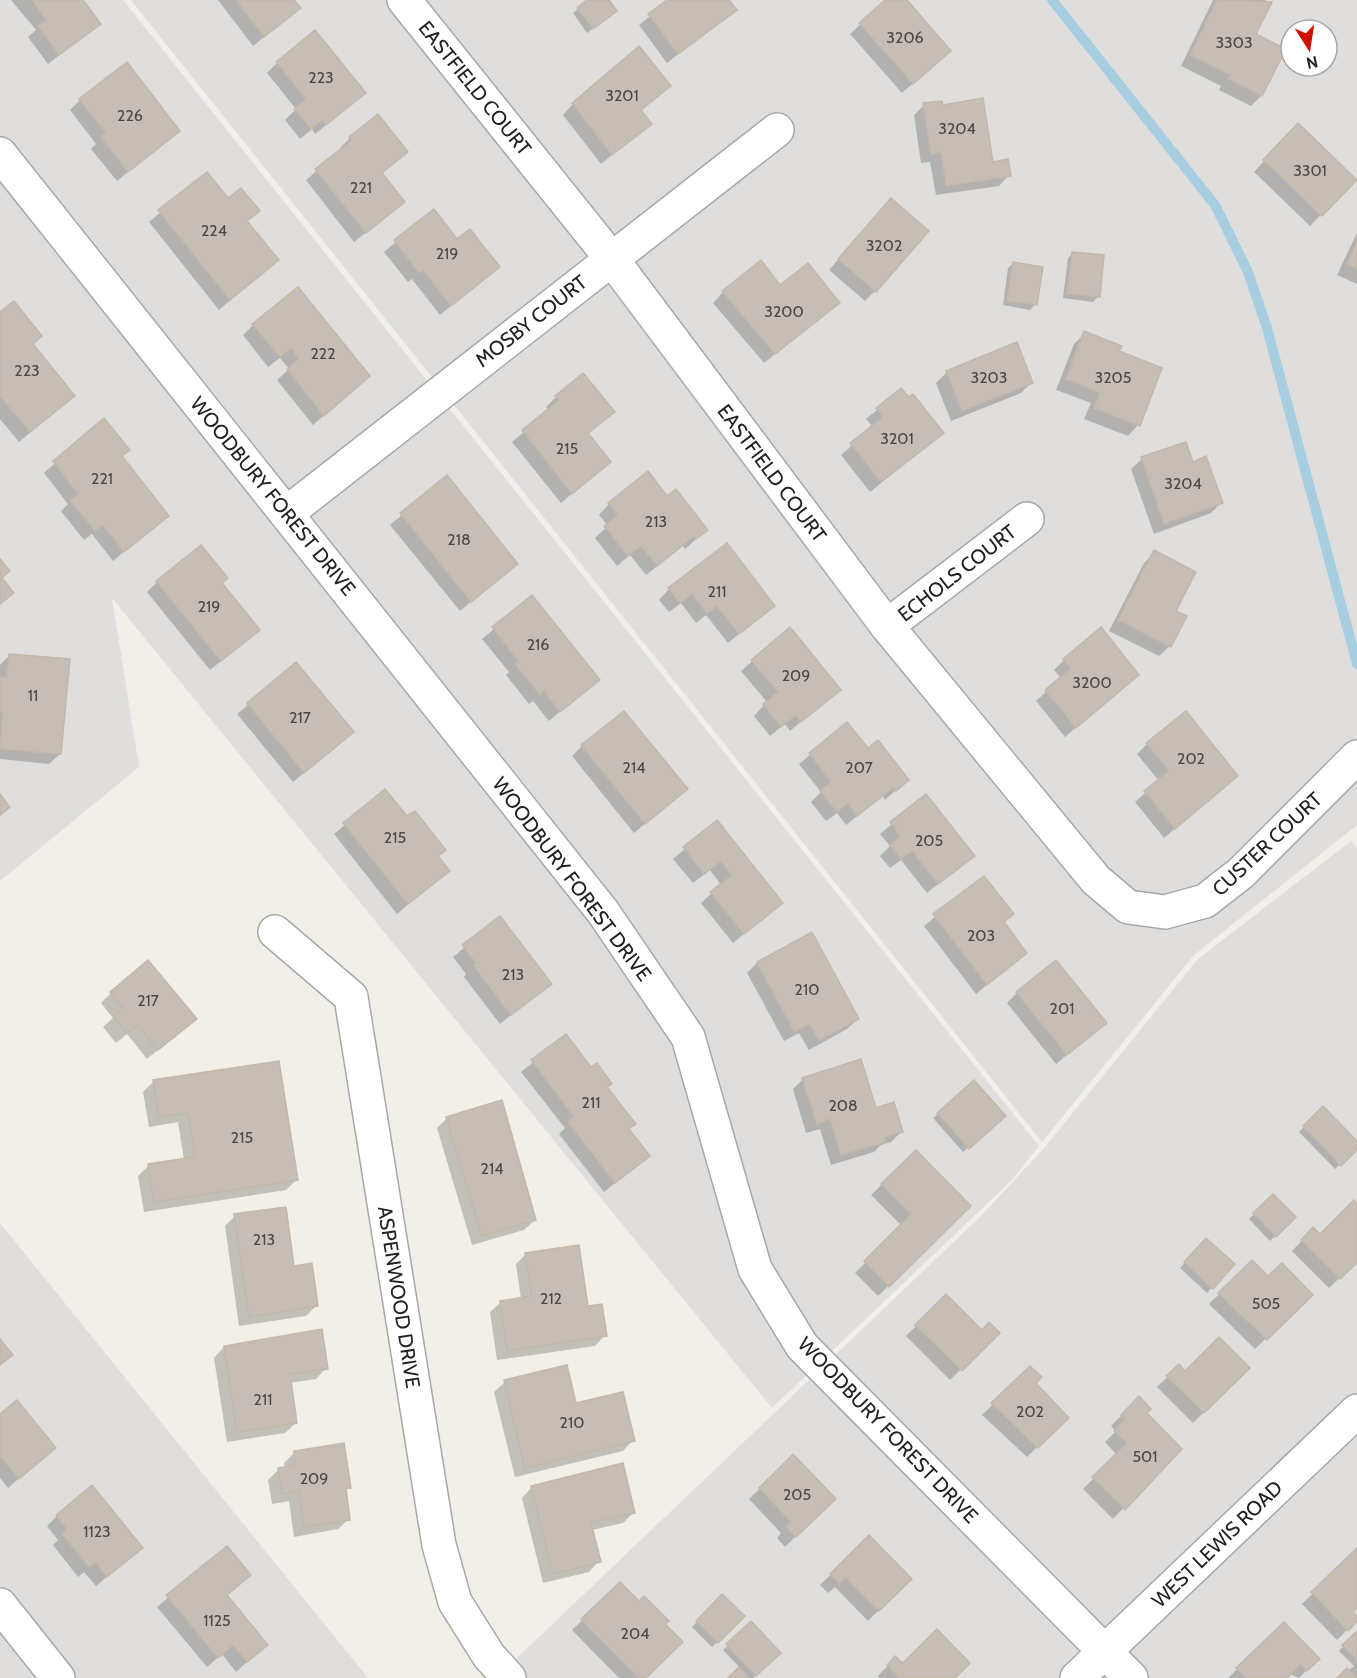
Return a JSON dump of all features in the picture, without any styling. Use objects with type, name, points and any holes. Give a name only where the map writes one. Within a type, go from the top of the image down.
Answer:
[{"type":"street","name":"EASTFIELD COURT","points":[[404,0],[611,258],[887,626],[1096,880],[1128,907],[1165,912]]},
{"type":"street","name":"MOSBY COURT","points":[[286,513],[777,130]]},
{"type":"street","name":"WOODBURY FOREST DRIVE","points":[[0,154],[603,912],[688,1037],[755,1269],[802,1346],[1131,1678]]},
{"type":"street","name":"ECHOLS COURT","points":[[887,626],[1027,519]]},
{"type":"street","name":"CUSTER COURT","points":[[1165,912],[1205,902],[1241,873],[1357,758]]},
{"type":"street","name":"ASPENWOOD DRIVE","points":[[275,932],[351,996],[439,1545],[455,1602],[489,1656],[509,1678]]},
{"type":"street","name":"WEST LEWIS ROAD","points":[[1077,1678],[1357,1411]]},
{"type":"street","points":[[0,1605],[58,1678]]},
{"type":"shaded area","points":[[0,0],[123,0],[1039,1146],[1012,1180],[772,1408],[112,598],[139,767],[0,881]]},
{"type":"shaded area","points":[[131,0],[1357,0],[1357,825],[1194,955],[1042,1142]]},
{"type":"shaded area","points":[[1351,841],[1357,849],[1357,1678],[496,1678],[980,1217],[1045,1147],[1198,959]]},
{"type":"shaded area","points":[[0,1223],[368,1678],[0,1678]]},
{"type":"building","points":[[32,0],[83,0],[101,24],[59,55],[38,26],[46,20]]},
{"type":"building","points":[[236,0],[294,0],[301,8],[264,37]]},
{"type":"building","points":[[587,0],[609,0],[617,11],[593,29],[577,8]]},
{"type":"building","points":[[667,0],[729,0],[737,10],[678,54],[648,14]]},
{"type":"building","points":[[885,0],[907,0],[951,51],[913,84],[859,23]]},
{"type":"building","points":[[1217,0],[1272,2],[1256,34],[1279,46],[1279,63],[1262,96],[1228,79],[1230,75],[1190,55]]},
{"type":"building","points":[[315,30],[366,93],[326,125],[323,120],[311,129],[294,109],[306,99],[276,62]]},
{"type":"building","points":[[639,46],[671,86],[641,110],[652,124],[612,155],[572,103]]},
{"type":"building","points":[[127,62],[180,131],[128,172],[101,137],[106,133],[79,99]]},
{"type":"building","points":[[983,98],[993,162],[1008,159],[1011,176],[946,186],[941,152],[931,154],[923,103],[942,101],[943,105]]},
{"type":"building","points":[[378,114],[408,152],[382,173],[405,202],[366,233],[315,169],[352,140],[349,137]]},
{"type":"building","points":[[1298,123],[1357,180],[1322,216],[1263,160]]},
{"type":"building","points":[[207,172],[228,198],[241,188],[260,211],[247,221],[279,260],[230,300],[158,210]]},
{"type":"building","points":[[891,198],[929,231],[876,292],[838,259]]},
{"type":"building","points":[[434,209],[457,239],[470,229],[500,267],[451,306],[423,270],[419,273],[394,240]]},
{"type":"building","points":[[1357,242],[1357,269],[1347,264]]},
{"type":"building","points":[[1072,252],[1104,255],[1100,297],[1067,294]]},
{"type":"building","points":[[761,260],[780,285],[808,263],[840,303],[775,354],[722,291]]},
{"type":"building","points":[[1013,262],[1043,267],[1037,305],[1007,301]]},
{"type":"building","points":[[298,287],[370,376],[324,416],[287,369],[299,359],[291,348],[280,357],[252,324]]},
{"type":"building","points":[[14,301],[42,336],[33,344],[75,396],[30,432],[0,396],[0,312]]},
{"type":"building","points":[[1084,331],[1122,346],[1119,351],[1162,368],[1140,426],[1094,408],[1100,393],[1066,379]]},
{"type":"building","points":[[1017,342],[1033,383],[962,411],[946,371]]},
{"type":"building","points":[[583,373],[615,412],[588,433],[611,462],[572,494],[522,430],[559,400],[555,396]]},
{"type":"building","points":[[901,388],[909,397],[913,394],[944,433],[881,482],[850,443],[883,417],[876,408]]},
{"type":"building","points":[[104,418],[130,450],[122,456],[169,516],[124,552],[103,525],[95,531],[70,500],[78,494],[53,461]]},
{"type":"building","points":[[1186,442],[1193,462],[1206,456],[1223,503],[1164,524],[1141,457]]},
{"type":"building","points":[[648,471],[667,496],[676,489],[708,530],[696,539],[694,536],[657,566],[641,546],[628,556],[604,526],[618,515],[608,503]]},
{"type":"building","points":[[447,475],[518,564],[471,602],[400,513]]},
{"type":"building","points":[[727,543],[775,606],[739,634],[717,606],[707,614],[692,594],[680,603],[668,588]]},
{"type":"building","points":[[201,545],[228,578],[222,583],[260,630],[221,661],[156,581]]},
{"type":"building","points":[[1154,550],[1196,572],[1176,611],[1187,616],[1171,647],[1118,620]]},
{"type":"building","points":[[0,559],[10,571],[2,578],[14,593],[0,604]]},
{"type":"building","points":[[532,595],[600,680],[560,712],[544,691],[540,695],[515,664],[518,661],[492,627]]},
{"type":"building","points":[[790,627],[841,690],[801,722],[796,715],[781,727],[763,704],[778,692],[751,660]]},
{"type":"building","points":[[1101,627],[1139,675],[1076,728],[1045,690],[1071,668],[1063,659]]},
{"type":"building","points":[[9,654],[70,659],[61,754],[0,749],[3,712],[0,712],[0,677],[7,678]]},
{"type":"building","points":[[296,662],[354,732],[304,773],[247,703]]},
{"type":"building","points":[[624,711],[688,789],[645,824],[581,745]]},
{"type":"building","points":[[1186,711],[1238,776],[1175,829],[1144,791],[1169,771],[1146,743]]},
{"type":"building","points":[[847,722],[868,748],[878,740],[909,780],[896,791],[894,787],[857,816],[848,803],[837,812],[820,791],[831,782],[809,753]]},
{"type":"building","points":[[385,789],[407,816],[415,811],[446,850],[438,856],[450,871],[408,904],[343,823]]},
{"type":"building","points":[[0,794],[10,807],[0,815]]},
{"type":"building","points":[[926,794],[975,856],[938,884],[912,851],[901,859],[890,845],[900,836],[890,822]]},
{"type":"building","points":[[717,820],[783,903],[744,934],[710,892],[732,875],[721,861],[704,874],[683,847]]},
{"type":"building","points":[[984,876],[1014,914],[1004,922],[1027,953],[987,985],[933,914]]},
{"type":"building","points":[[500,916],[552,984],[511,1015],[473,965],[476,963],[462,945]]},
{"type":"building","points":[[812,932],[859,1019],[819,1041],[810,1024],[794,1032],[757,962]]},
{"type":"building","points":[[148,960],[197,1019],[158,1050],[138,1025],[127,1033],[113,1016],[123,1008],[110,992]]},
{"type":"building","points":[[1056,960],[1107,1023],[1067,1055],[1016,992]]},
{"type":"building","points":[[566,1034],[591,1067],[597,1063],[612,1084],[607,1087],[636,1124],[629,1129],[650,1156],[615,1183],[568,1122],[574,1117],[531,1060]]},
{"type":"building","points":[[861,1059],[876,1108],[894,1102],[903,1132],[885,1137],[886,1142],[841,1155],[830,1119],[817,1124],[802,1078]]},
{"type":"building","points":[[279,1061],[298,1180],[154,1202],[148,1164],[195,1157],[188,1113],[159,1117],[153,1080]]},
{"type":"building","points":[[974,1080],[1006,1116],[969,1149],[937,1113]]},
{"type":"building","points":[[502,1100],[536,1220],[482,1236],[446,1117]]},
{"type":"building","points":[[1323,1106],[1357,1141],[1357,1150],[1341,1166],[1303,1126]]},
{"type":"building","points":[[916,1150],[971,1206],[889,1287],[864,1261],[911,1214],[881,1184]]},
{"type":"building","points":[[1273,1194],[1296,1217],[1276,1237],[1253,1213]]},
{"type":"building","points":[[1354,1200],[1357,1204],[1357,1263],[1340,1279],[1301,1240],[1313,1227],[1320,1234]]},
{"type":"building","points":[[286,1207],[294,1266],[312,1263],[318,1306],[249,1317],[234,1214]]},
{"type":"building","points":[[1206,1238],[1235,1264],[1213,1289],[1184,1262]]},
{"type":"building","points":[[579,1245],[588,1306],[602,1304],[607,1336],[507,1351],[500,1301],[532,1296],[525,1253]]},
{"type":"building","points":[[1252,1260],[1268,1276],[1282,1263],[1313,1295],[1267,1340],[1218,1293]]},
{"type":"building","points":[[946,1294],[982,1330],[989,1322],[1000,1333],[962,1371],[915,1325]]},
{"type":"building","points":[[322,1329],[328,1369],[290,1374],[297,1423],[237,1432],[224,1346]]},
{"type":"building","points":[[1219,1337],[1250,1368],[1204,1413],[1166,1376],[1179,1364],[1185,1371]]},
{"type":"building","points":[[0,1339],[13,1355],[0,1365]]},
{"type":"building","points":[[567,1365],[576,1403],[623,1392],[635,1441],[525,1468],[504,1380]]},
{"type":"building","points":[[1030,1366],[1042,1377],[1036,1383],[1069,1418],[1038,1448],[991,1403]]},
{"type":"building","points":[[1139,1396],[1151,1409],[1147,1413],[1182,1449],[1125,1510],[1092,1477],[1127,1443],[1114,1431],[1125,1419],[1121,1415]]},
{"type":"building","points":[[17,1400],[56,1448],[19,1479],[0,1456],[0,1414]]},
{"type":"building","points":[[344,1443],[351,1488],[346,1488],[350,1520],[304,1527],[299,1491],[282,1494],[278,1468],[296,1465],[294,1451]]},
{"type":"building","points":[[793,1454],[836,1499],[796,1537],[786,1527],[791,1522],[759,1488]]},
{"type":"building","points":[[623,1463],[635,1513],[591,1523],[601,1562],[553,1574],[531,1486]]},
{"type":"building","points":[[92,1485],[143,1548],[107,1577],[96,1563],[89,1567],[62,1534],[67,1529],[56,1515]]},
{"type":"building","points":[[869,1535],[912,1579],[879,1611],[846,1578],[839,1584],[830,1574]]},
{"type":"building","points":[[227,1546],[251,1575],[227,1595],[268,1645],[247,1662],[233,1645],[218,1658],[166,1595]]},
{"type":"building","points":[[1357,1548],[1357,1608],[1353,1612],[1357,1616],[1357,1622],[1348,1631],[1311,1592]]},
{"type":"building","points":[[620,1582],[639,1601],[644,1596],[669,1621],[665,1624],[683,1642],[646,1678],[639,1678],[581,1619]]},
{"type":"building","points":[[722,1594],[745,1616],[718,1643],[696,1621]]},
{"type":"building","points":[[751,1621],[781,1653],[756,1676],[726,1644]]},
{"type":"building","points":[[1284,1622],[1320,1659],[1307,1671],[1301,1664],[1287,1678],[1247,1678],[1236,1668]]},
{"type":"building","points":[[937,1629],[970,1663],[955,1678],[900,1678],[887,1665],[895,1656],[903,1663]]},
{"type":"building","points":[[1357,1631],[1357,1660],[1342,1645]]},
{"type":"building","points":[[739,1667],[749,1678],[728,1678]]},
{"type":"building","points":[[1347,1668],[1357,1678],[1337,1678]]},
{"type":"waterway","points":[[1052,0],[1215,205],[1248,272],[1267,328],[1357,664]]}]
